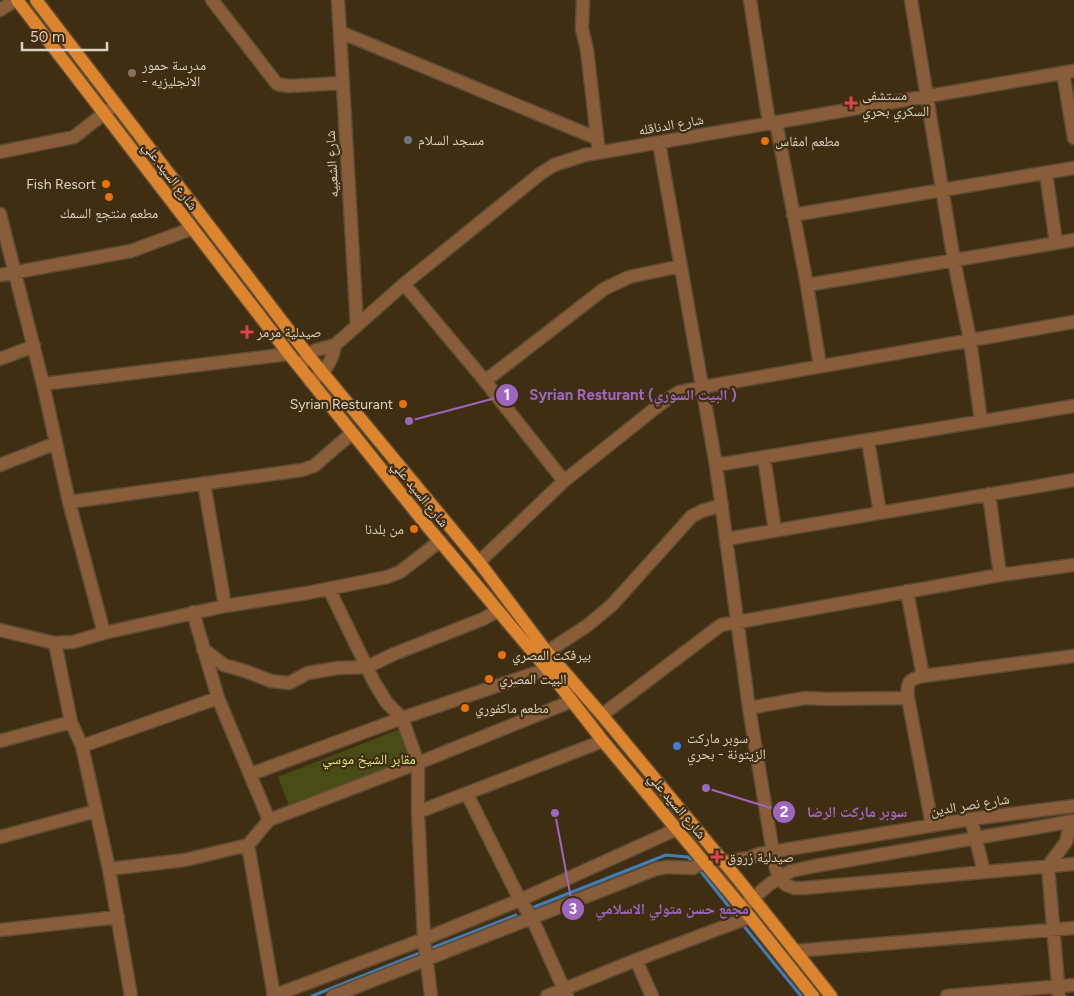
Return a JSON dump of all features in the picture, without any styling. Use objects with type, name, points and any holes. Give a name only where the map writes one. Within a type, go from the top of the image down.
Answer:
[{"type":"main road","name":"شارع السيد علي","points":[[17,0],[310,381],[813,996]]},
{"type":"main road","name":"شارع السيد علي","points":[[36,0],[308,356],[479,562],[547,652],[602,715],[831,996]]},
{"type":"main road","points":[[482,593],[495,582]]},
{"type":"street","points":[[0,10],[17,0]]},
{"type":"street","points":[[212,0],[277,84],[288,86],[342,83]]},
{"type":"street","name":"شارع الشعبيه","points":[[338,0],[357,326]]},
{"type":"street","points":[[750,0],[772,122],[807,285],[820,366]]},
{"type":"street","points":[[910,0],[954,261],[970,340],[982,421]]},
{"type":"street","points":[[584,2],[582,29],[587,50],[599,153]]},
{"type":"street","points":[[340,32],[596,138]]},
{"type":"street","points":[[1069,72],[1074,138]]},
{"type":"street","name":"شارع الدناقله","points":[[308,356],[316,350],[335,345],[404,284],[540,174],[570,158],[1069,72]]},
{"type":"street","points":[[0,152],[74,137],[116,104]]},
{"type":"street","points":[[659,143],[716,465],[749,708],[772,852],[780,878],[786,885],[794,888],[1074,864]]},
{"type":"street","points":[[793,215],[1074,168]]},
{"type":"street","points":[[1046,173],[1056,243]]},
{"type":"street","points":[[1,221],[34,346],[69,502],[104,633]]},
{"type":"street","points":[[0,275],[131,251],[192,229]]},
{"type":"street","points":[[807,285],[1074,240]]},
{"type":"street","points":[[485,381],[604,289],[629,277],[681,266]]},
{"type":"street","points":[[404,284],[485,381],[564,481]]},
{"type":"street","points":[[479,562],[564,481],[663,402],[680,392],[1074,322]]},
{"type":"street","name":"شارع الدناقله","points":[[323,373],[331,359],[335,345]]},
{"type":"street","points":[[0,359],[34,346]]},
{"type":"street","points":[[43,384],[289,354]]},
{"type":"street","points":[[300,368],[308,356]]},
{"type":"street","points":[[310,381],[323,373]]},
{"type":"street","points":[[716,465],[1074,406]]},
{"type":"street","points":[[69,502],[302,470],[314,466],[352,433]]},
{"type":"street","points":[[868,440],[880,513]]},
{"type":"street","points":[[0,465],[56,443]]},
{"type":"street","points":[[764,457],[775,531]]},
{"type":"street","points":[[726,539],[1074,480]]},
{"type":"street","points":[[204,484],[225,606]]},
{"type":"street","points":[[989,494],[1000,575]]},
{"type":"street","points":[[547,652],[588,625],[612,605],[692,516],[722,505]]},
{"type":"street","points":[[0,630],[55,643],[73,642],[193,612],[329,589],[395,575],[440,541]]},
{"type":"street","points":[[602,715],[721,625],[1000,575],[1074,565]]},
{"type":"street","points":[[329,589],[367,667],[387,703],[402,718],[418,763],[418,812],[424,939],[431,996]]},
{"type":"street","points":[[908,591],[923,676]]},
{"type":"street","points":[[203,649],[224,665],[244,670],[271,682],[289,683],[308,674],[337,668],[367,667],[394,654],[483,619],[497,611]]},
{"type":"street","points":[[193,612],[218,698],[269,820]]},
{"type":"street","points":[[55,643],[71,722],[82,746],[109,869],[131,996]]},
{"type":"street","points":[[932,826],[906,689],[913,678],[1074,656]]},
{"type":"street","points":[[251,774],[402,718],[547,669]]},
{"type":"street","points":[[82,746],[218,698]]},
{"type":"street","points":[[749,708],[805,698],[908,698]]},
{"type":"street","points":[[109,869],[185,860],[248,845],[269,820],[572,701]]},
{"type":"street","points":[[0,741],[71,722]]},
{"type":"street","points":[[418,812],[603,741]]},
{"type":"street","points":[[467,794],[520,900],[532,918],[566,992]]},
{"type":"street","name":"شارع نصر الدين","points":[[723,862],[749,858],[759,854],[971,819],[1074,806]]},
{"type":"street","points":[[0,837],[96,812]]},
{"type":"street","points":[[971,819],[984,872]]},
{"type":"street","points":[[547,996],[566,992],[746,912],[753,899],[762,890],[791,871],[1073,822],[1066,842],[1048,866],[1059,991]]},
{"type":"street","points":[[248,845],[273,996],[424,939],[520,900],[677,830]]},
{"type":"street","points":[[332,996],[667,866],[693,868],[704,862]]},
{"type":"street","points":[[0,930],[118,917]]},
{"type":"street","points":[[794,951],[1074,928]]},
{"type":"street","points":[[636,960],[652,996]]},
{"type":"street","points":[[947,996],[1059,991],[1074,985]]},
{"type":"green space","name":"مقابر الشيخ موسي","points":[[400,729],[413,760],[290,808],[278,777]]},
{"type":"waterway","points":[[529,909],[666,855],[688,857],[695,864]]},
{"type":"waterway","points":[[698,868],[738,918]]},
{"type":"waterway","points":[[432,948],[516,915]]},
{"type":"waterway","points":[[743,925],[801,996]]},
{"type":"waterway","points":[[312,996],[420,953]]},
{"type":"place","name":"مدرسة حمور - الانجليزيه","points":[[132,73]]},
{"type":"place","name":"مستشفى السكري بحري","points":[[851,103]]},
{"type":"place","name":"مسجد السلام","points":[[408,140]]},
{"type":"place","name":"مطعم امفاس","points":[[765,141]]},
{"type":"place","name":"Fish Resort","points":[[106,184]]},
{"type":"place","name":"مطعم منتجع السمك","points":[[109,197]]},
{"type":"place","name":"صيدلية مرمر","points":[[247,332]]},
{"type":"place","name":"Syrian Resturant","points":[[403,404]]},
{"type":"place","name":"Syrian Resturant (البيت السوري )","points":[[409,421]]},
{"type":"place","name":"من بلدنا","points":[[414,529]]},
{"type":"place","name":"بيرفكت المصري","points":[[502,655]]},
{"type":"place","name":"البيت المصري","points":[[489,679]]},
{"type":"place","name":"مطعم ماكفوري","points":[[465,708]]},
{"type":"place","name":"سوبر ماركت الزيتونة - بحري","points":[[677,746]]},
{"type":"place","name":"سوبر ماركت الرضا","points":[[706,788]]},
{"type":"place","name":"مجمع حسن متولي الاسلامي","points":[[555,813]]},
{"type":"place","name":"صيدلية زروق","points":[[717,857]]}]
